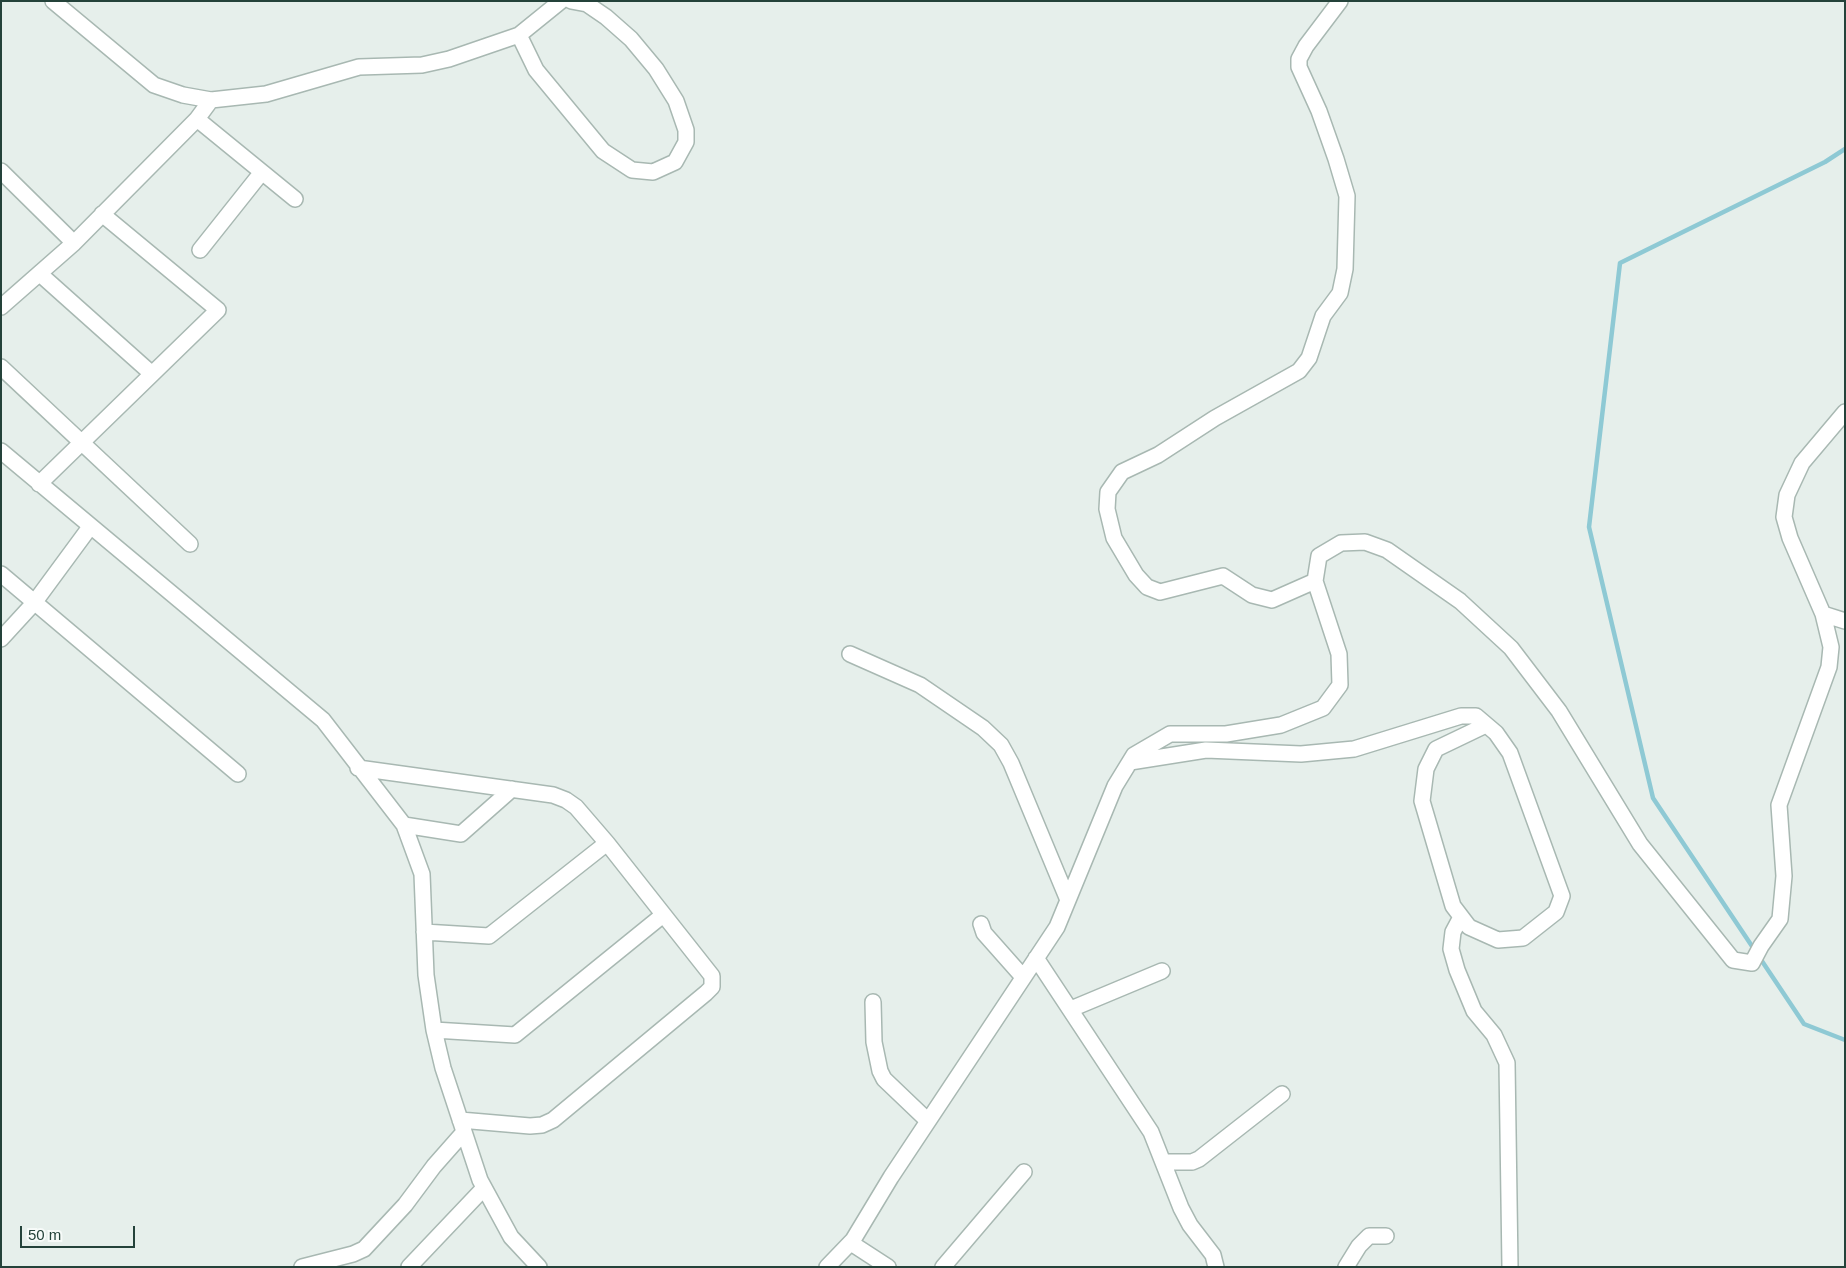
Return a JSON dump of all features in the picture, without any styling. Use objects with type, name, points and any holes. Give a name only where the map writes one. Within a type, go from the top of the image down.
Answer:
[{"type":"street","points":[[53,1],[154,85],[183,95],[211,100],[266,94],[359,67],[422,65],[449,59],[519,35],[561,1]]},
{"type":"street","points":[[519,35],[536,70],[603,151],[632,170],[653,172],[675,162],[686,142],[686,130],[676,101],[656,69],[631,39],[606,18],[587,4],[571,1]]},
{"type":"street","points":[[1315,581],[1272,600],[1252,596],[1223,576],[1160,592],[1147,587],[1136,575],[1114,538],[1107,509],[1108,492],[1122,472],[1158,455],[1215,418],[1299,372],[1309,358],[1323,316],[1340,293],[1345,269],[1347,196],[1319,111],[1298,67],[1299,59],[1306,46],[1340,1]]},
{"type":"street","points":[[1,307],[74,243],[197,119],[211,100]]},
{"type":"street","points":[[197,119],[295,199]]},
{"type":"street","points":[[1,171],[74,243]]},
{"type":"street","points":[[200,250],[262,172]]},
{"type":"street","points":[[39,484],[218,310],[102,214]]},
{"type":"street","points":[[40,274],[152,374]]},
{"type":"street","points":[[1,367],[190,544]]},
{"type":"street","points":[[827,1267],[850,1243],[928,1121],[1057,927],[1115,786],[1134,755],[1170,734],[1226,734],[1281,725],[1323,708],[1340,685],[1339,654],[1315,581],[1319,556],[1341,543],[1365,542],[1387,550],[1460,601],[1511,648],[1559,711],[1640,844],[1733,960],[1752,963],[1761,946],[1780,919],[1784,876],[1778,805],[1829,667],[1831,647],[1824,614],[1790,538],[1784,517],[1787,495],[1802,463],[1845,412]]},
{"type":"street","points":[[1,451],[323,720],[404,826],[422,874],[426,975],[434,1030],[443,1068],[484,1188],[511,1237],[539,1267]]},
{"type":"street","points":[[1,640],[34,602],[90,527]]},
{"type":"street","points":[[1,574],[238,774]]},
{"type":"street","points":[[1824,614],[1845,621]]},
{"type":"street","points":[[850,654],[920,685],[983,728],[1001,745],[1011,763],[1068,900]]},
{"type":"street","points":[[1130,762],[1206,750],[1301,754],[1354,749],[1461,716],[1476,716],[1496,732],[1510,754],[1562,896],[1556,912],[1523,938],[1498,940],[1469,927],[1452,906],[1422,801],[1426,769],[1436,749],[1486,725]]},
{"type":"street","points":[[358,768],[553,795],[566,800],[576,807],[607,843],[712,976],[712,987],[706,993],[554,1120],[542,1125],[462,1126]]},
{"type":"street","points":[[404,826],[461,834],[512,789]]},
{"type":"street","points":[[424,932],[489,936],[607,843]]},
{"type":"street","points":[[434,1030],[515,1034],[663,915]]},
{"type":"street","points":[[1461,917],[1453,932],[1451,949],[1457,970],[1474,1011],[1494,1035],[1507,1063],[1510,1267]]},
{"type":"street","points":[[980,924],[984,933],[1023,977]]},
{"type":"street","points":[[1036,958],[1151,1132],[1181,1208],[1190,1225],[1213,1255],[1216,1267]]},
{"type":"street","points":[[1071,1009],[1162,971]]},
{"type":"street","points":[[873,1002],[874,1042],[880,1071],[884,1078],[928,1121]]},
{"type":"street","points":[[1163,1162],[1192,1162],[1199,1159],[1282,1094]]},
{"type":"street","points":[[302,1267],[354,1254],[364,1249],[405,1205],[462,1126]]},
{"type":"street","points":[[943,1267],[1024,1172]]},
{"type":"street","points":[[409,1267],[484,1188]]},
{"type":"street","points":[[1346,1267],[1359,1246],[1369,1236],[1386,1236]]},
{"type":"street","points":[[850,1243],[888,1267]]},
{"type":"waterway","points":[[1845,149],[1825,162],[1620,263],[1589,527],[1653,798],[1804,1024],[1845,1040]]}]
